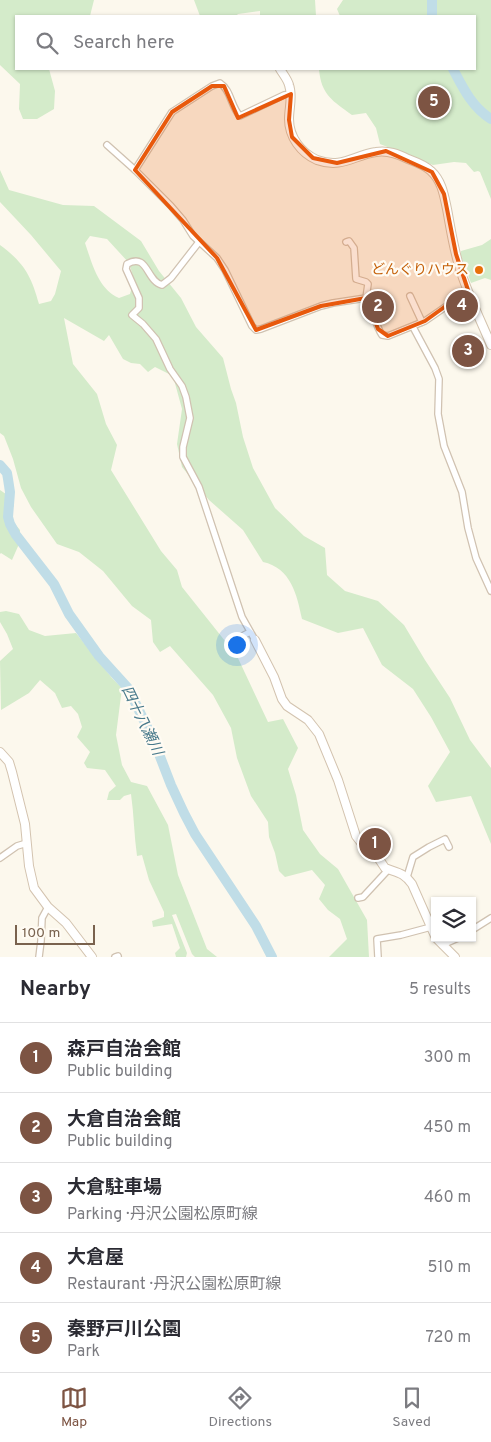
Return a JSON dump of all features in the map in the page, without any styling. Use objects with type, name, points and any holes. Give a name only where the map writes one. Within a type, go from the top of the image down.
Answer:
[{"type":"street","points":[[281,70],[289,84],[291,94],[289,120],[292,137],[296,144],[313,158],[320,161],[337,163],[349,161],[369,153],[386,151],[396,153],[424,166],[440,181],[461,272],[491,345]]},
{"type":"street","points":[[135,170],[172,112],[212,86],[220,83],[224,86],[235,111],[240,116],[284,95],[291,94]]},
{"type":"street","points":[[107,145],[135,170],[183,220],[193,236],[217,258],[225,270],[252,326],[256,330],[333,302],[366,298]]},
{"type":"street","points":[[346,242],[350,241],[354,248],[356,279],[368,284],[366,298],[371,305],[378,329],[382,335],[388,336],[413,327],[468,290]]},
{"type":"street","points":[[199,242],[171,278],[162,285],[157,284],[138,260],[127,264],[126,269],[140,298],[139,308],[132,315],[156,339],[170,369],[182,386],[190,418],[182,447],[183,457],[199,487],[242,617],[271,670],[282,699],[294,712],[308,720],[319,734],[338,780],[356,836],[363,845],[376,855],[388,870],[400,872],[407,877],[431,927],[376,939],[378,957]]},
{"type":"street","points":[[410,296],[422,322]]},
{"type":"street","points":[[413,327],[439,379],[438,414],[444,446],[462,492],[468,528],[476,558],[491,591]]},
{"type":"street","points":[[233,641],[250,632]]},
{"type":"street","points":[[0,752],[8,762],[12,772],[25,824],[30,872],[34,888],[48,907],[66,924],[90,956]]},
{"type":"street","points":[[407,877],[413,857],[445,839],[449,847]]},
{"type":"street","points":[[0,858],[17,846],[27,843]]},
{"type":"street","points":[[358,898],[363,897],[388,870]]},
{"type":"street","points":[[39,957],[42,918],[48,907]]},
{"type":"street","points":[[476,927],[491,918]]},
{"type":"street","points":[[439,942],[455,957]]},
{"type":"street","points":[[442,945],[449,942]]},
{"type":"highlighted area","points":[[212,86],[224,86],[238,118],[291,94],[289,120],[292,137],[313,158],[337,163],[386,151],[432,172],[444,194],[456,254],[468,290],[425,321],[388,336],[378,329],[366,298],[321,306],[256,330],[217,258],[135,170],[172,112]]},
{"type":"green space","points":[[0,0],[94,0],[90,15],[15,15],[15,70],[49,70],[55,91],[54,109],[37,119],[23,119],[19,109],[20,84],[0,65]]},
{"type":"green space","points":[[194,0],[315,0],[316,15],[260,15],[260,11],[237,15],[200,15]]},
{"type":"green space","points":[[343,0],[491,0],[491,199],[480,172],[474,172],[466,163],[454,162],[433,165],[380,144],[376,128],[366,113],[352,115],[339,106],[325,91],[319,70],[476,70],[476,15],[340,15],[337,9]]},
{"type":"green space","points":[[0,170],[9,190],[63,205],[94,206],[141,241],[159,271],[181,298],[196,327],[223,358],[253,468],[275,508],[304,536],[325,548],[327,575],[345,591],[378,601],[404,625],[450,698],[470,740],[491,768],[491,844],[471,796],[436,802],[428,786],[450,752],[413,689],[382,665],[363,628],[338,633],[302,619],[295,592],[286,576],[273,565],[263,562],[243,530],[209,500],[182,467],[177,444],[182,409],[173,376],[155,367],[148,372],[140,364],[131,363],[123,359],[109,335],[104,341],[64,318],[73,364],[97,394],[106,424],[117,445],[111,470],[161,551],[177,570],[182,587],[237,656],[268,722],[283,719],[298,748],[288,769],[296,795],[303,830],[320,854],[338,869],[367,920],[369,957],[329,957],[347,939],[340,919],[328,910],[319,899],[325,885],[312,870],[285,877],[279,871],[269,837],[268,822],[251,796],[237,758],[231,728],[213,695],[170,646],[160,652],[153,642],[151,620],[132,606],[103,571],[79,552],[57,544],[31,507],[21,488],[13,459],[4,436],[0,433],[0,245],[26,270],[39,304],[51,301],[55,294],[61,271],[0,202]],"holes":[[[90,236],[107,239],[129,263],[134,279],[130,294],[119,298],[112,294],[101,282],[93,267],[85,243]]]},
{"type":"green space","points":[[491,239],[491,280],[485,278],[471,283],[461,251],[482,245]]},
{"type":"green space","points":[[0,490],[13,499],[14,506],[6,514],[6,520],[15,524],[20,530],[19,544],[12,560],[0,554]]},
{"type":"green space","points":[[6,611],[19,614],[29,630],[45,636],[76,633],[122,688],[116,735],[122,765],[131,782],[147,786],[168,825],[178,875],[207,949],[217,957],[195,957],[192,954],[176,914],[172,915],[187,953],[186,957],[176,957],[175,953],[180,948],[172,924],[153,927],[152,921],[164,917],[164,912],[149,880],[142,855],[137,856],[131,794],[124,796],[120,800],[107,800],[109,792],[116,786],[105,770],[87,768],[84,763],[90,752],[77,737],[82,727],[78,714],[71,706],[62,708],[55,693],[40,680],[29,693],[1,710],[0,661],[13,649],[0,622],[0,612]]},
{"type":"waterway","points":[[432,0],[432,15]]},
{"type":"waterway","points":[[454,70],[473,103],[491,119]]},
{"type":"waterway","name":"四十八瀬川","points":[[0,465],[7,473],[10,492],[8,517],[16,535],[54,584],[69,614],[99,656],[128,688],[154,741],[171,785],[195,834],[256,926],[272,957]]},
{"type":"place","name":"秦野戸川公園","points":[[434,102]]},
{"type":"place","name":"どんぐりハウス","points":[[479,270]]},
{"type":"place","name":"大倉屋","points":[[462,306]]},
{"type":"place","name":"大倉自治会館","points":[[378,307]]},
{"type":"place","name":"大倉駐車場","points":[[468,351]]},
{"type":"place","name":"森戸自治会館","points":[[375,844]]}]
